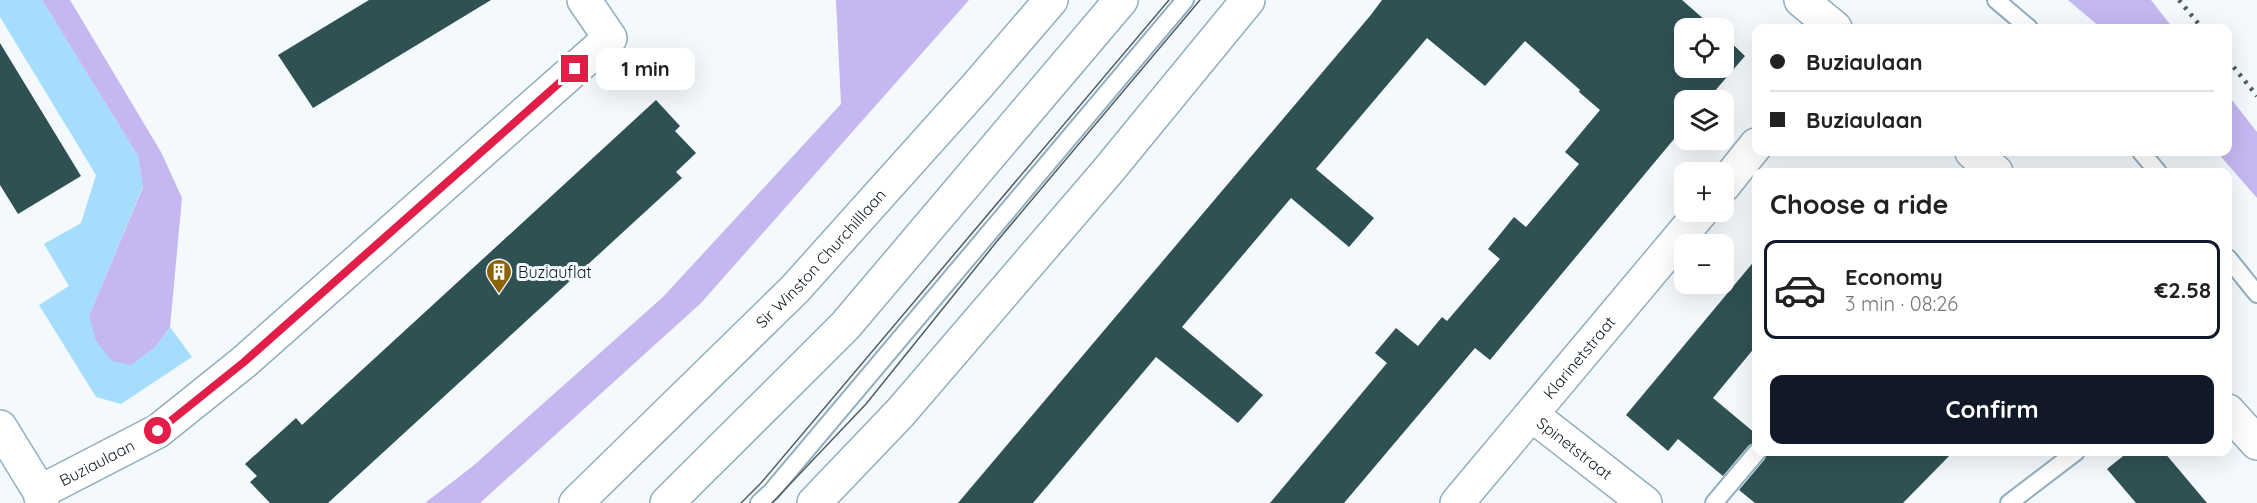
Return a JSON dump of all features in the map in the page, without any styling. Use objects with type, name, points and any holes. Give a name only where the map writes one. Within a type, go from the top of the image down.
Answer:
[{"type":"street","name":"Buziaulaan","points":[[47,499],[158,431],[236,369],[610,38],[584,0]]},
{"type":"street","name":"Sir Winston Churchilllaan","points":[[576,503],[795,289],[1051,0]]},
{"type":"street","points":[[667,503],[845,326],[1120,0]]},
{"type":"street","points":[[814,503],[900,413],[1107,172],[1248,0]]},
{"type":"street","points":[[1800,0],[1830,24]]},
{"type":"street","points":[[1734,172],[1752,150]]},
{"type":"street","points":[[1977,156],[1991,168]]},
{"type":"street","name":"Klarinetstraat","points":[[1457,503],[1693,222]]},
{"type":"street","name":"Spinetstraat","points":[[1532,415],[1645,503]]},
{"type":"street","points":[[2232,415],[2257,443]]},
{"type":"street","points":[[0,427],[47,499]]},
{"type":"lane","points":[[759,503],[771,492],[1185,0]]},
{"type":"lane","points":[[1996,0],[2024,24]]},
{"type":"lane","points":[[2144,156],[2155,168]]},
{"type":"lane","points":[[2232,263],[2257,294]]},
{"type":"lane","points":[[1714,503],[1754,456]]},
{"type":"lane","points":[[2008,503],[2071,456]]},
{"type":"shaded area","points":[[0,0],[42,0],[138,156],[143,186],[89,316],[155,347],[170,327],[192,357],[121,404],[96,397],[39,305],[69,286],[44,244],[81,223],[96,175],[0,17]]},
{"type":"shaded area","points":[[42,0],[70,0],[161,152],[182,198],[170,327],[155,347],[131,365],[112,361],[96,341],[89,316],[143,187],[138,156]]},
{"type":"shaded area","points":[[836,0],[969,0],[701,303],[480,503],[425,503],[473,466],[663,297],[841,104]]},
{"type":"shaded area","points":[[2068,0],[2151,0],[2170,24],[2096,24]]},
{"type":"shaded area","points":[[2232,100],[2257,132],[2257,198],[2220,156],[2232,156]]},
{"type":"building","points":[[369,0],[491,0],[313,108],[278,55]]},
{"type":"building","points":[[1382,0],[1682,0],[1703,18],[1674,18],[1674,78],[1726,78],[1716,90],[1674,90],[1674,139],[1490,360],[1475,348],[1344,503],[1270,503],[1387,363],[1375,353],[1396,328],[1418,346],[1442,317],[1447,321],[1500,259],[1488,249],[1514,217],[1526,227],[1579,164],[1565,152],[1600,110],[1525,41],[1485,86],[1427,38],[1316,169],[1374,218],[1349,247],[1291,198],[1182,327],[1263,395],[1238,423],[1156,357],[1033,503],[958,503]]},
{"type":"building","points":[[0,43],[81,176],[18,214],[0,185]]},
{"type":"building","points":[[1734,46],[1745,56],[1734,69]]},
{"type":"building","name":"Buziauflat","points":[[656,100],[680,126],[675,131],[696,153],[676,172],[682,178],[328,503],[270,503],[250,482],[257,476],[245,464],[296,418],[302,425]]},
{"type":"building","points":[[1752,264],[1752,351],[1713,398],[1752,431],[1752,444],[1723,476],[1678,439],[1668,451],[1626,415],[1727,294],[1734,294],[1734,285]]},
{"type":"building","points":[[1766,456],[1949,456],[1903,503],[1755,503],[1739,490]]},
{"type":"building","points":[[2123,456],[2167,456],[2207,503],[2136,503],[2107,469]]},
{"type":"tram line","points":[[741,503],[761,483],[1169,0]]},
{"type":"tram line","points":[[772,503],[866,404],[998,240],[1200,0]]},
{"type":"railway","points":[[2179,0],[2199,24]]},
{"type":"railway","points":[[2232,65],[2257,96]]},
{"type":"place","name":"Buziauflat","points":[[499,295]]},
{"type":"route","points":[[158,431],[244,362],[575,69]]}]
